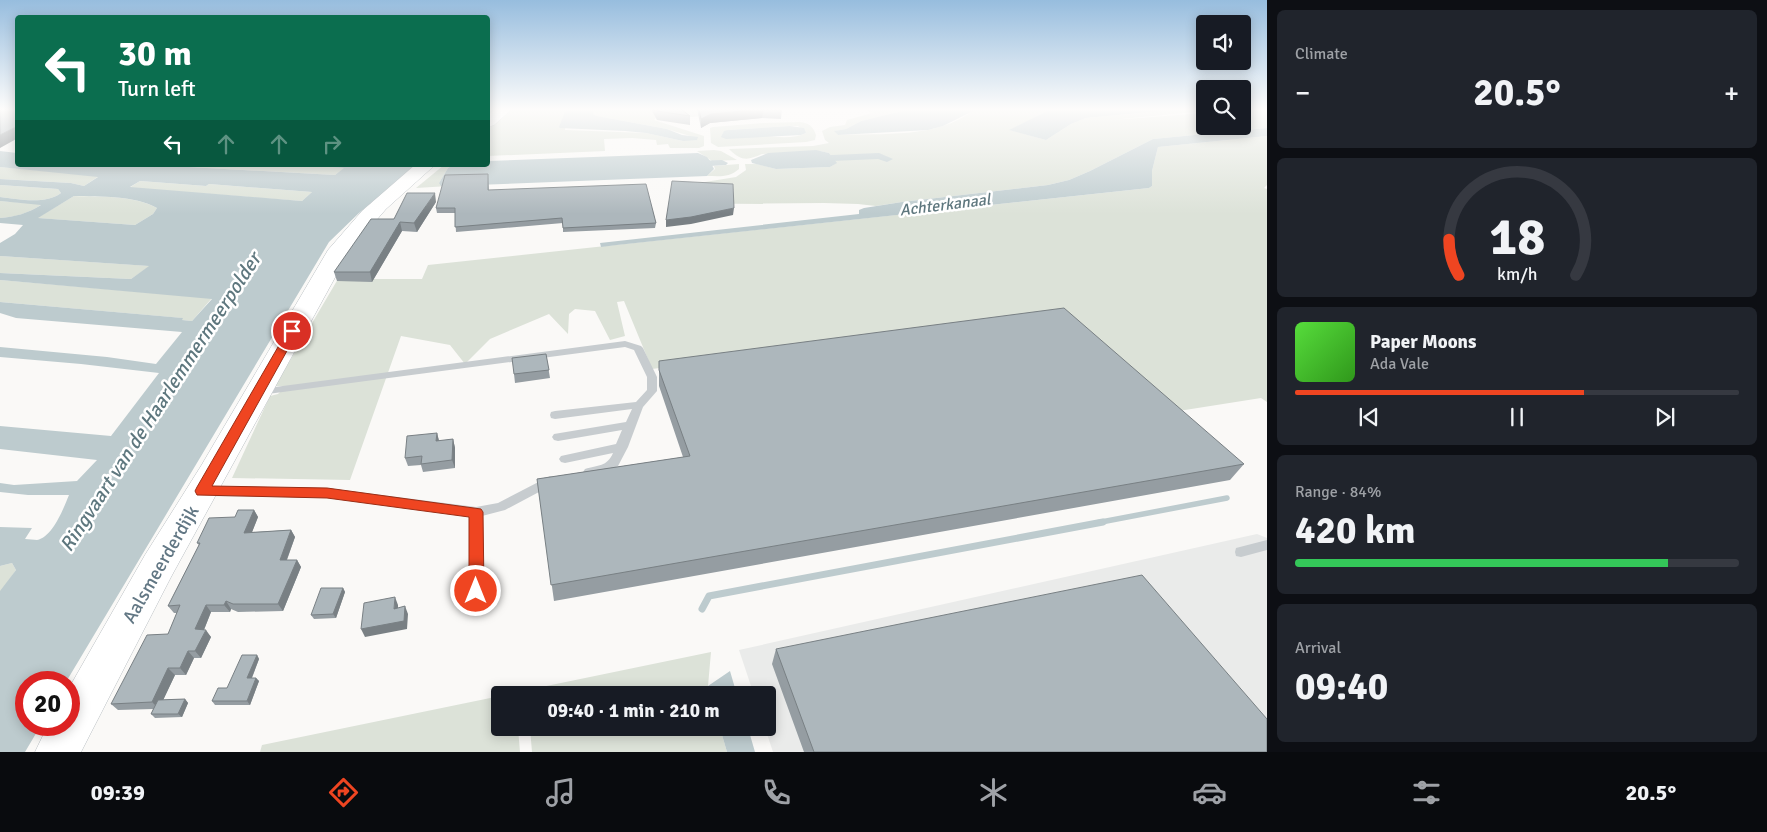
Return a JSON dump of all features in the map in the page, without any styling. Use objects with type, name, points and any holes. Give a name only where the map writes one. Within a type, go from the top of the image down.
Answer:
[{"type":"street","name":"Aalsmeerderdijk","points":[[57,752],[158,566],[339,250],[351,234],[406,181],[424,167]]},
{"type":"lane","points":[[202,491],[327,493],[476,512],[501,507],[548,482],[608,467],[614,463],[639,405],[652,391],[652,377],[638,348],[625,344],[258,392]]},
{"type":"lane","points":[[555,415],[639,405]]},
{"type":"lane","points":[[558,437],[630,425]]},
{"type":"lane","points":[[565,459],[622,447]]},
{"type":"lane","points":[[476,512],[476,591]]},
{"type":"lane","points":[[1241,552],[1267,545]]},
{"type":"shaded area","points":[[490,144],[604,144],[605,151],[490,156]]},
{"type":"shaded area","points":[[668,144],[704,144],[704,146],[699,148],[670,148]]},
{"type":"shaded area","points":[[713,144],[769,144],[718,147]]},
{"type":"shaded area","points":[[823,144],[1143,144],[1090,171],[1069,180],[1048,185],[876,206],[824,203],[705,204],[699,196],[734,197],[734,190],[705,189],[705,182],[736,177],[746,170],[745,164],[757,164],[776,169],[830,167],[836,163],[829,153],[820,151],[762,154],[745,159],[729,149]]},
{"type":"shaded area","points":[[1187,144],[1267,144],[1267,185],[1264,188],[1267,189],[1267,402],[1261,398],[1166,413],[1050,317],[652,369],[624,301],[617,302],[625,336],[610,340],[595,311],[575,309],[569,314],[568,334],[549,314],[490,339],[465,364],[450,345],[401,336],[350,480],[232,478],[270,396],[278,394],[286,386],[275,386],[338,279],[422,279],[428,265],[1149,188],[1152,186],[1152,171],[1158,147]]},
{"type":"shaded area","points":[[697,151],[721,151],[737,160],[712,161]]},
{"type":"shaded area","points":[[739,164],[739,169],[731,174],[707,176],[715,169],[714,166]]},
{"type":"shaded area","points":[[0,167],[99,176],[84,186],[71,183],[0,179]]},
{"type":"shaded area","points":[[189,167],[345,168],[335,175]]},
{"type":"shaded area","points":[[442,167],[450,167],[439,183],[449,186],[416,188]]},
{"type":"shaded area","points":[[140,181],[312,192],[302,201],[129,188]]},
{"type":"shaded area","points":[[0,185],[58,189],[61,193],[55,197],[39,200],[0,197]]},
{"type":"shaded area","points":[[74,196],[127,199],[157,208],[153,214],[135,225],[37,218]]},
{"type":"shaded area","points":[[0,201],[42,204],[22,214],[0,218]]},
{"type":"shaded area","points":[[0,256],[150,266],[131,279],[0,273]]},
{"type":"shaded area","points":[[0,280],[212,298],[192,321],[182,320],[182,318],[0,302]]},
{"type":"shaded area","points":[[1257,534],[1267,538],[1267,752],[773,752],[768,736],[776,736],[776,686],[751,686],[739,650]]},
{"type":"shaded area","points":[[12,563],[16,570],[0,593],[0,566]]},
{"type":"shaded area","points":[[711,652],[708,686],[546,686]]},
{"type":"shaded area","points":[[491,698],[491,736],[519,736],[520,752],[260,752],[262,745]]},
{"type":"shaded area","points":[[531,736],[722,736],[727,752],[532,752]]},
{"type":"water","name":"Achterkanaal","points":[[1143,144],[1187,144],[1158,147],[1152,171],[1152,186],[1149,188],[601,247],[600,243],[859,214],[859,210],[864,208],[1048,185],[1069,180]]},
{"type":"water","points":[[816,150],[829,153],[837,163],[830,167],[776,169],[752,163],[751,160],[768,153]]},
{"type":"water","name":"Ringvaart van de Haarlemmermeerpolder","points":[[0,151],[15,153],[15,167],[189,167],[335,175],[344,168],[330,167],[415,167],[359,213],[329,242],[73,671],[15,671],[15,736],[34,736],[25,752],[0,752],[0,591],[16,570],[12,563],[0,566],[0,527],[32,528],[25,539],[37,540],[43,538],[53,528],[69,495],[28,495],[0,492],[0,483],[14,485],[77,481],[97,460],[0,449],[0,426],[111,436],[159,373],[0,357],[0,347],[107,357],[156,364],[182,332],[16,318],[0,313],[0,302],[183,318],[182,320],[192,321],[212,299],[0,280],[0,273],[131,279],[149,266],[0,256],[0,243],[15,234],[23,225],[0,223],[0,218],[21,214],[41,205],[0,201],[0,197],[39,200],[55,197],[61,193],[58,189],[0,185],[0,179],[71,183],[84,186],[98,177],[0,167]],"holes":[[[140,181],[206,186],[209,184],[312,192],[302,201],[130,187]],[[74,196],[127,199],[157,208],[153,214],[135,225],[38,218]]]},
{"type":"water","points":[[698,153],[707,157],[711,162],[717,161],[719,165],[712,165],[714,169],[707,176],[450,186],[441,186],[439,183],[450,167],[490,167],[490,161]]},
{"type":"water","points":[[730,671],[734,686],[708,686]]},
{"type":"water","points":[[722,736],[750,736],[755,752],[727,752]]},
{"type":"building","points":[[488,174],[488,190],[646,184],[656,223],[563,228],[562,218],[455,227],[455,208],[436,208],[445,175]]},
{"type":"building","points":[[672,181],[733,184],[734,208],[666,220]]},
{"type":"building","points":[[407,193],[435,193],[414,223],[400,222],[370,272],[334,272],[371,219],[394,219]]},
{"type":"building","points":[[1064,308],[1244,464],[551,585],[537,479],[690,456],[659,370],[659,361]]},
{"type":"building","points":[[546,354],[549,370],[514,374],[512,358]]},
{"type":"building","points":[[437,433],[436,441],[453,439],[452,460],[421,464],[422,456],[405,458],[407,436]]},
{"type":"building","points":[[238,510],[254,510],[244,533],[291,530],[280,560],[297,560],[278,604],[233,604],[226,601],[224,605],[206,605],[195,629],[206,630],[195,651],[188,651],[180,668],[168,668],[152,702],[111,704],[147,635],[168,634],[180,605],[168,606],[200,543],[197,543],[209,518],[235,517]]},
{"type":"building","points":[[1142,575],[1267,719],[1267,752],[814,752],[776,649]]},
{"type":"building","points":[[321,588],[343,588],[333,614],[311,615]]},
{"type":"building","points":[[395,597],[394,609],[405,606],[404,621],[361,629],[364,603]]},
{"type":"building","points":[[242,655],[257,655],[247,678],[256,678],[247,701],[212,701],[218,688],[227,688]]},
{"type":"building","points":[[185,699],[178,714],[151,714],[158,700]]},
{"type":"waterway","points":[[809,159],[879,156],[887,159]]},
{"type":"waterway","points":[[694,164],[722,163]]},
{"type":"waterway","points":[[1096,523],[1227,498]]},
{"type":"waterway","points":[[702,609],[709,596],[1103,522]]},
{"type":"route","points":[[292,331],[202,491],[327,493],[476,512],[476,591]]}]
